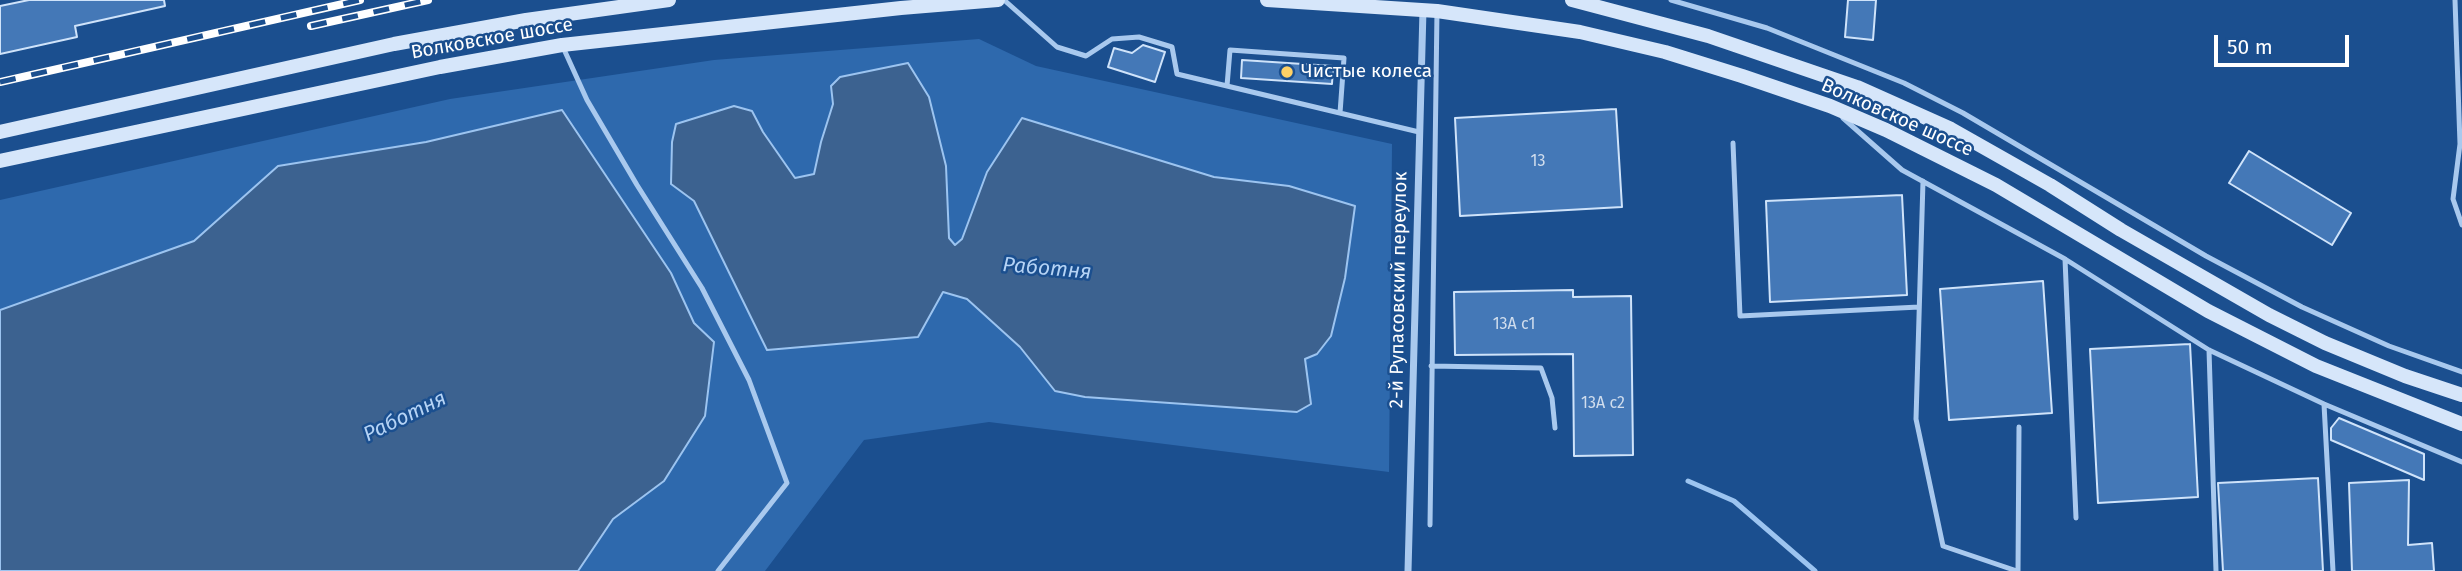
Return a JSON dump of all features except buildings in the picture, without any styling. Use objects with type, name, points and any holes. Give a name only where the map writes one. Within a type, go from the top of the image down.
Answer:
[{"type":"main road","name":"Волковское шоссе","points":[[0,132],[394,44],[526,20],[668,0]]},
{"type":"main road","name":"Волковское шоссе","points":[[0,161],[440,67],[562,46],[887,9],[998,0]]},
{"type":"main road","name":"Волковское шоссе","points":[[1266,0],[1430,11],[1580,32],[1653,49],[1830,107],[1886,130],[1996,185],[2208,310],[2316,366],[2462,424]]},
{"type":"main road","name":"Волковское шоссе","points":[[1582,1],[1721,40],[1857,87],[1920,115],[2050,185],[2121,230],[2269,315],[2325,343],[2405,376],[2462,395]]},
{"type":"street","name":"2-й Рупасовский переулок","points":[[1408,571],[1419,132],[1430,11]]},
{"type":"lane","points":[[1004,0],[1057,47],[1086,56],[1112,39],[1139,37],[1172,47],[1177,74],[1419,132]]},
{"type":"lane","points":[[1671,0],[1767,28],[1905,83],[1963,113],[2206,256],[2302,307],[2389,346],[2462,372]]},
{"type":"lane","points":[[2455,0],[2460,144],[2453,199],[2462,225]]},
{"type":"lane","points":[[1430,11],[1430,525]]},
{"type":"lane","points":[[562,46],[587,100],[637,186],[702,288],[749,380],[787,483],[718,571]]},
{"type":"lane","points":[[1227,86],[1230,50],[1344,58],[1340,113]]},
{"type":"lane","points":[[1830,107],[1902,170],[2065,259],[2209,350],[2324,404],[2462,462]]},
{"type":"lane","points":[[1733,143],[1740,316],[1919,307]]},
{"type":"lane","points":[[1923,181],[1916,419],[1943,546],[2017,571],[2019,427]]},
{"type":"lane","points":[[2065,259],[2076,518]]},
{"type":"lane","points":[[2209,350],[2216,571]]},
{"type":"lane","points":[[1431,366],[1541,368],[1552,397],[1555,428]]},
{"type":"lane","points":[[2324,404],[2333,571]]},
{"type":"shaded area","points":[[979,39],[1036,66],[1392,144],[1389,472],[989,422],[864,440],[765,571],[578,571],[613,519],[664,481],[705,416],[714,342],[694,323],[671,273],[562,110],[426,142],[278,166],[194,241],[0,310],[0,200],[450,99],[714,60]],"holes":[[[907,63],[929,97],[946,166],[949,238],[955,246],[962,239],[987,172],[1214,177],[1289,186],[1355,206],[1345,278],[1331,336],[1317,354],[1305,358],[1311,404],[1055,391],[1020,347],[967,299],[943,292],[767,349],[694,201],[752,111],[795,178],[814,174],[833,104]]]},
{"type":"water","points":[[908,63],[929,97],[946,166],[949,238],[955,245],[962,239],[987,172],[1022,118],[1214,177],[1289,186],[1355,206],[1345,278],[1331,336],[1317,354],[1305,359],[1311,404],[1297,412],[1085,397],[1055,391],[1020,347],[967,299],[943,292],[918,337],[767,350],[694,201],[671,184],[672,142],[676,124],[734,106],[752,111],[795,178],[814,174],[833,104],[831,86],[840,77]]},
{"type":"water","points":[[562,110],[671,273],[694,323],[714,342],[705,416],[664,481],[613,519],[578,571],[0,571],[0,310],[194,241],[278,166],[426,142]]},
{"type":"waterway","name":"Работня","points":[[1688,481],[1734,501],[1815,571]]},
{"type":"railway","points":[[0,82],[360,0]]},
{"type":"railway","points":[[311,26],[428,0]]},
{"type":"place","name":"Чистые колеса","points":[[1287,72]]}]
